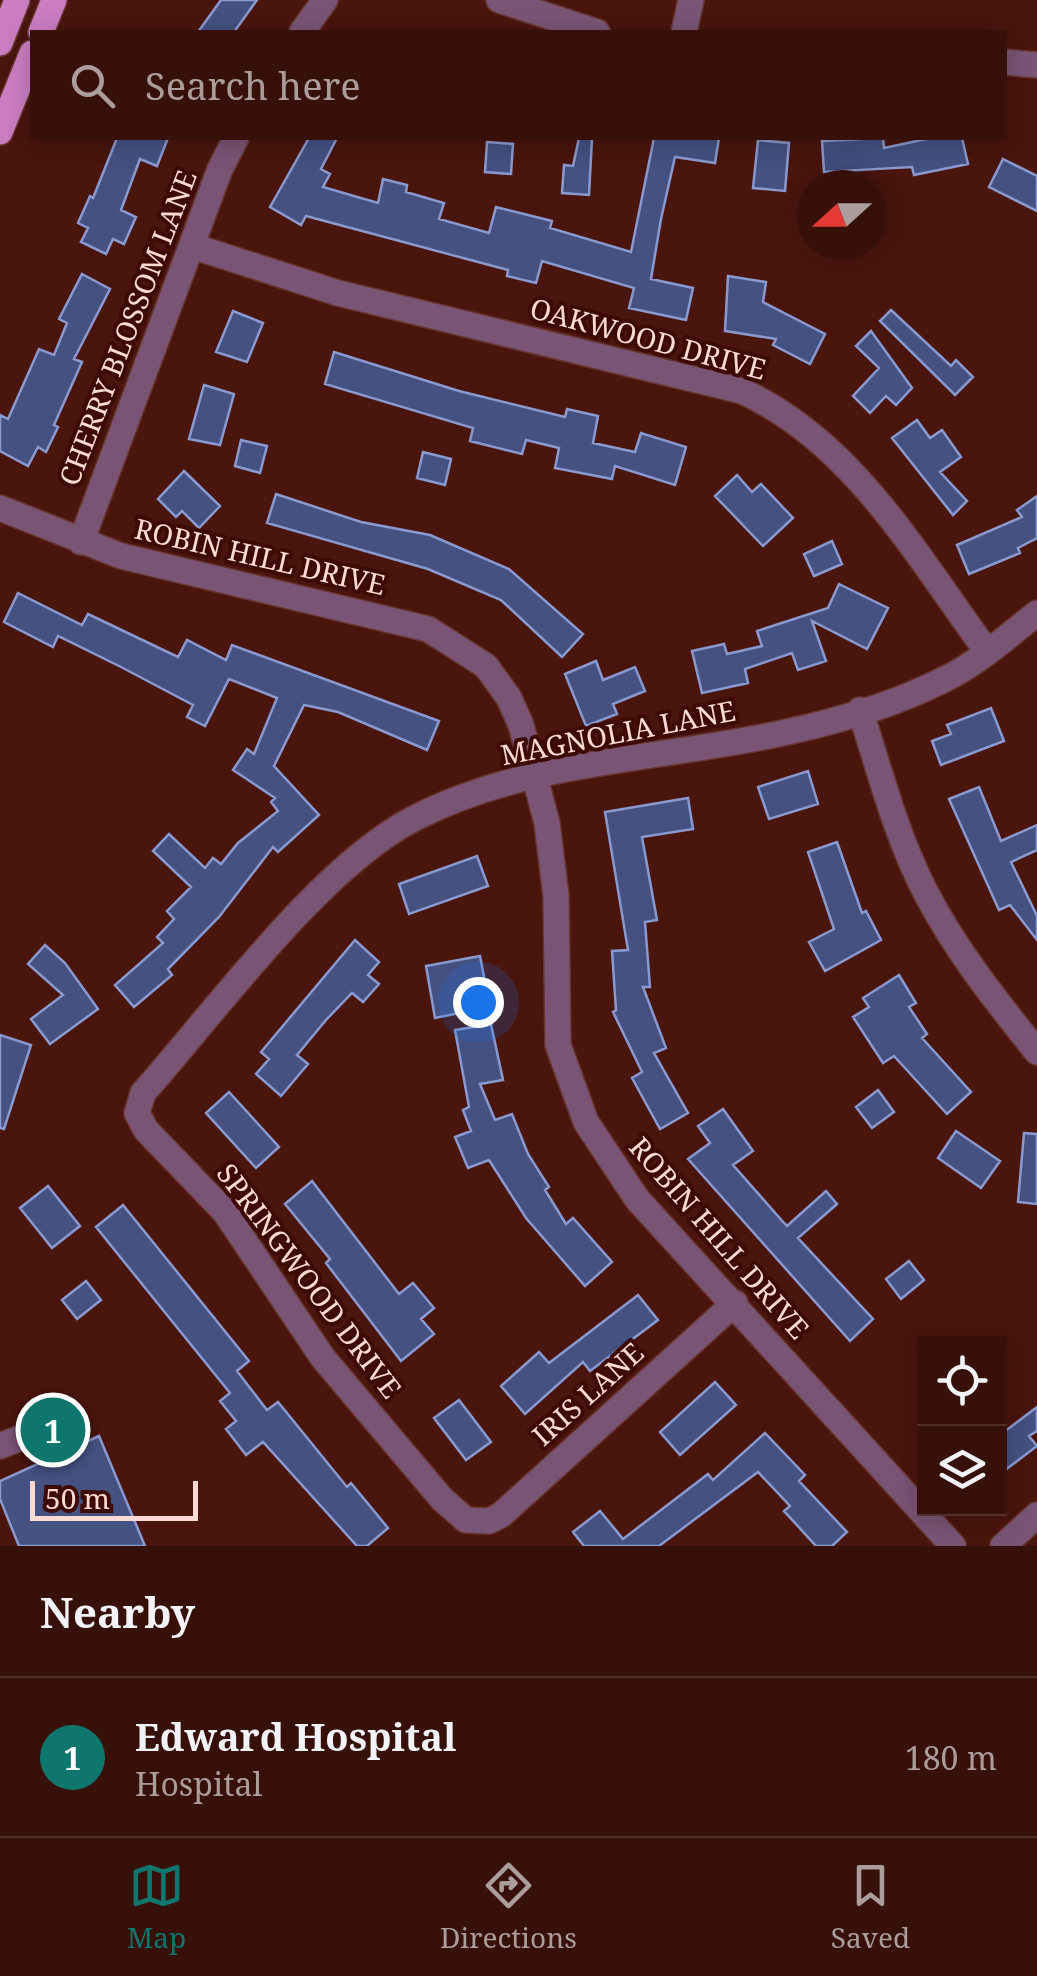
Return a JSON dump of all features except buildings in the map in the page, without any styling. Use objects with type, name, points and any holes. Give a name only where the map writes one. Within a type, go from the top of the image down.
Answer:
[{"type":"main road","points":[[0,43],[17,0]]},
{"type":"main road","points":[[42,30],[54,0]]},
{"type":"main road","points":[[0,132],[30,58]]},
{"type":"street","points":[[303,30],[325,0]]},
{"type":"street","points":[[500,0],[591,30]]},
{"type":"street","points":[[684,30],[691,0]]},
{"type":"street","points":[[1007,62],[1037,65]]},
{"type":"street","name":"CHERRY BLOSSOM LANE","points":[[81,542],[235,140]]},
{"type":"street","name":"OAKWOOD DRIVE","points":[[192,246],[338,293],[742,391],[785,411],[826,444],[867,490],[986,650]]},
{"type":"street","name":"ROBIN HILL DRIVE","points":[[0,508],[136,560],[382,617],[449,639],[486,666],[509,698],[535,777],[552,853],[556,1018],[566,1072],[586,1122],[637,1199],[953,1546]]},
{"type":"street","name":"MAGNOLIA LANE","points":[[137,1113],[144,1093],[354,860],[396,829],[448,803],[535,777],[788,732],[860,710],[947,679],[1037,613]]},
{"type":"street","points":[[860,710],[902,839],[925,892],[988,992],[1037,1052]]},
{"type":"street","name":"SPRINGWOOD DRIVE","points":[[137,1113],[146,1130],[246,1240],[323,1358],[442,1499],[466,1520],[478,1522]]},
{"type":"street","name":"IRIS LANE","points":[[478,1522],[500,1515],[735,1304]]},
{"type":"street","points":[[0,1446],[64,1421]]},
{"type":"street","points":[[1003,1546],[1037,1515]]},
{"type":"place","name":"Edward Hospital","points":[[53,1430]]}]
